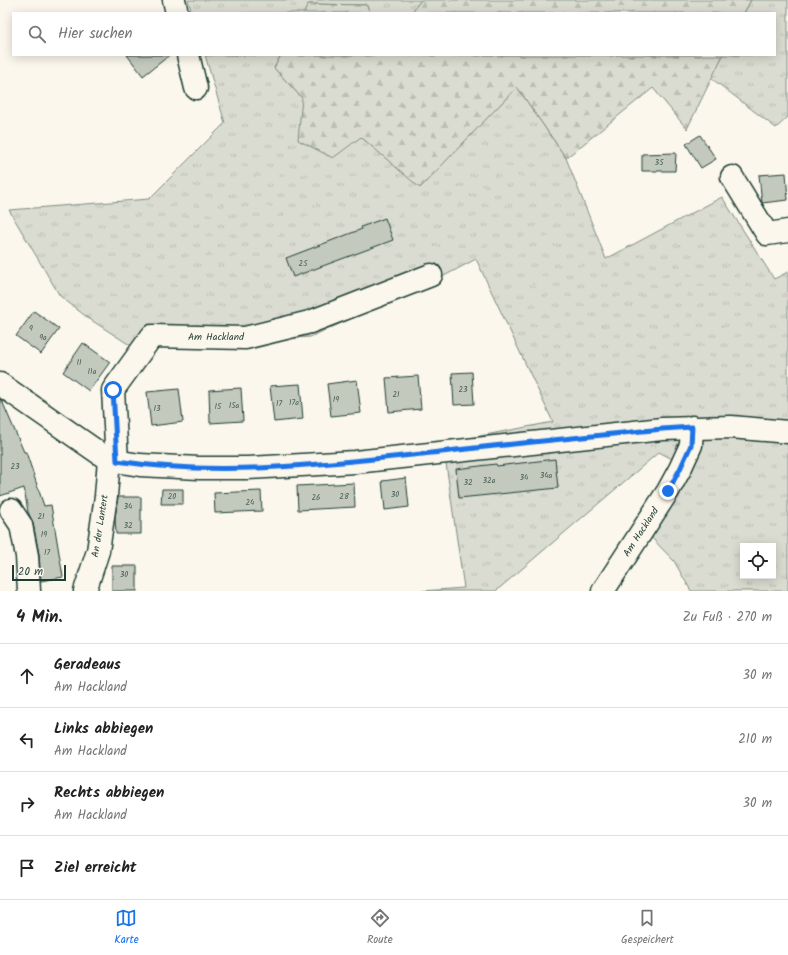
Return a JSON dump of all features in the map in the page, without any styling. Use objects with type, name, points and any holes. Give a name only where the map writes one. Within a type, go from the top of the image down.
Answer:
[{"type":"street","points":[[174,0],[177,12]]},
{"type":"street","points":[[188,56],[196,88]]},
{"type":"street","points":[[732,177],[767,234],[788,231]]},
{"type":"street","name":"Am Hackland","points":[[113,461],[113,390],[152,336],[245,338],[310,322],[432,275]]},
{"type":"street","points":[[0,384],[113,461],[140,465],[199,468],[248,468],[355,462],[631,432],[692,427],[731,427],[788,432]]},
{"type":"street","name":"Am Hackland","points":[[603,591],[668,491],[680,469],[691,445],[692,427]]},
{"type":"street","name":"An der Lantert","points":[[85,591],[98,551],[113,461]]},
{"type":"street","points":[[11,510],[21,525],[27,556],[29,591]]},
{"type":"green space","points":[[188,0],[421,0],[412,12],[370,12],[366,5],[309,4],[305,12],[192,12]]},
{"type":"green space","points":[[421,0],[751,0],[745,12],[412,12]]},
{"type":"green space","points":[[751,0],[788,0],[788,117],[776,128],[711,78],[722,56],[776,56],[776,12],[745,12]]},
{"type":"green space","points":[[308,4],[366,5],[370,12],[304,12]]},
{"type":"green space","points":[[205,56],[280,56],[274,68],[302,98],[361,137],[420,187],[517,87],[566,158],[606,259],[722,197],[774,279],[788,272],[788,591],[691,591],[674,561],[649,535],[691,469],[659,452],[496,591],[422,591],[464,588],[443,443],[553,422],[476,259],[429,284],[310,337],[136,349],[88,318],[60,296],[9,210],[149,199],[225,123]]},
{"type":"green space","points":[[280,56],[723,56],[687,129],[653,88],[566,158],[517,87],[420,188],[361,137],[333,158],[298,140],[302,98],[274,68]]},
{"type":"building","points":[[128,56],[169,56],[143,76]]},
{"type":"building","points":[[700,135],[716,159],[701,168],[686,144]]},
{"type":"building","points":[[676,153],[675,171],[642,171],[642,154]]},
{"type":"building","points":[[786,173],[788,200],[762,203],[759,175]]},
{"type":"building","points":[[385,218],[393,240],[293,277],[286,258],[362,229],[361,227]]},
{"type":"building","points":[[34,311],[59,329],[41,354],[16,336]]},
{"type":"building","points":[[83,343],[110,362],[89,391],[63,372]]},
{"type":"building","points":[[472,372],[474,404],[454,405],[452,373]]},
{"type":"building","points":[[418,376],[421,409],[389,412],[386,378]]},
{"type":"building","points":[[357,380],[361,413],[331,416],[327,384]]},
{"type":"building","points":[[300,384],[303,419],[274,422],[270,386]]},
{"type":"building","points":[[241,388],[243,421],[210,423],[209,390]]},
{"type":"building","points":[[179,389],[183,422],[151,426],[147,392]]},
{"type":"building","points":[[0,399],[24,452],[26,452],[44,506],[51,505],[63,577],[41,581],[39,554],[33,523],[28,512],[24,488],[0,496]]},
{"type":"building","points":[[555,459],[558,488],[459,498],[456,469]]},
{"type":"building","points":[[406,478],[409,507],[385,510],[382,481]]},
{"type":"building","points":[[354,483],[355,507],[298,510],[297,486]]},
{"type":"building","points":[[162,489],[183,489],[183,504],[161,504]]},
{"type":"building","points":[[261,491],[262,511],[215,513],[214,493]]},
{"type":"building","points":[[118,497],[141,497],[141,534],[116,534],[115,518]]},
{"type":"building","points":[[112,566],[137,566],[137,591],[112,591]]},
{"type":"route","points":[[113,390],[117,461],[140,465],[199,468],[248,468],[355,462],[430,453],[692,427],[691,445],[668,491]]}]
